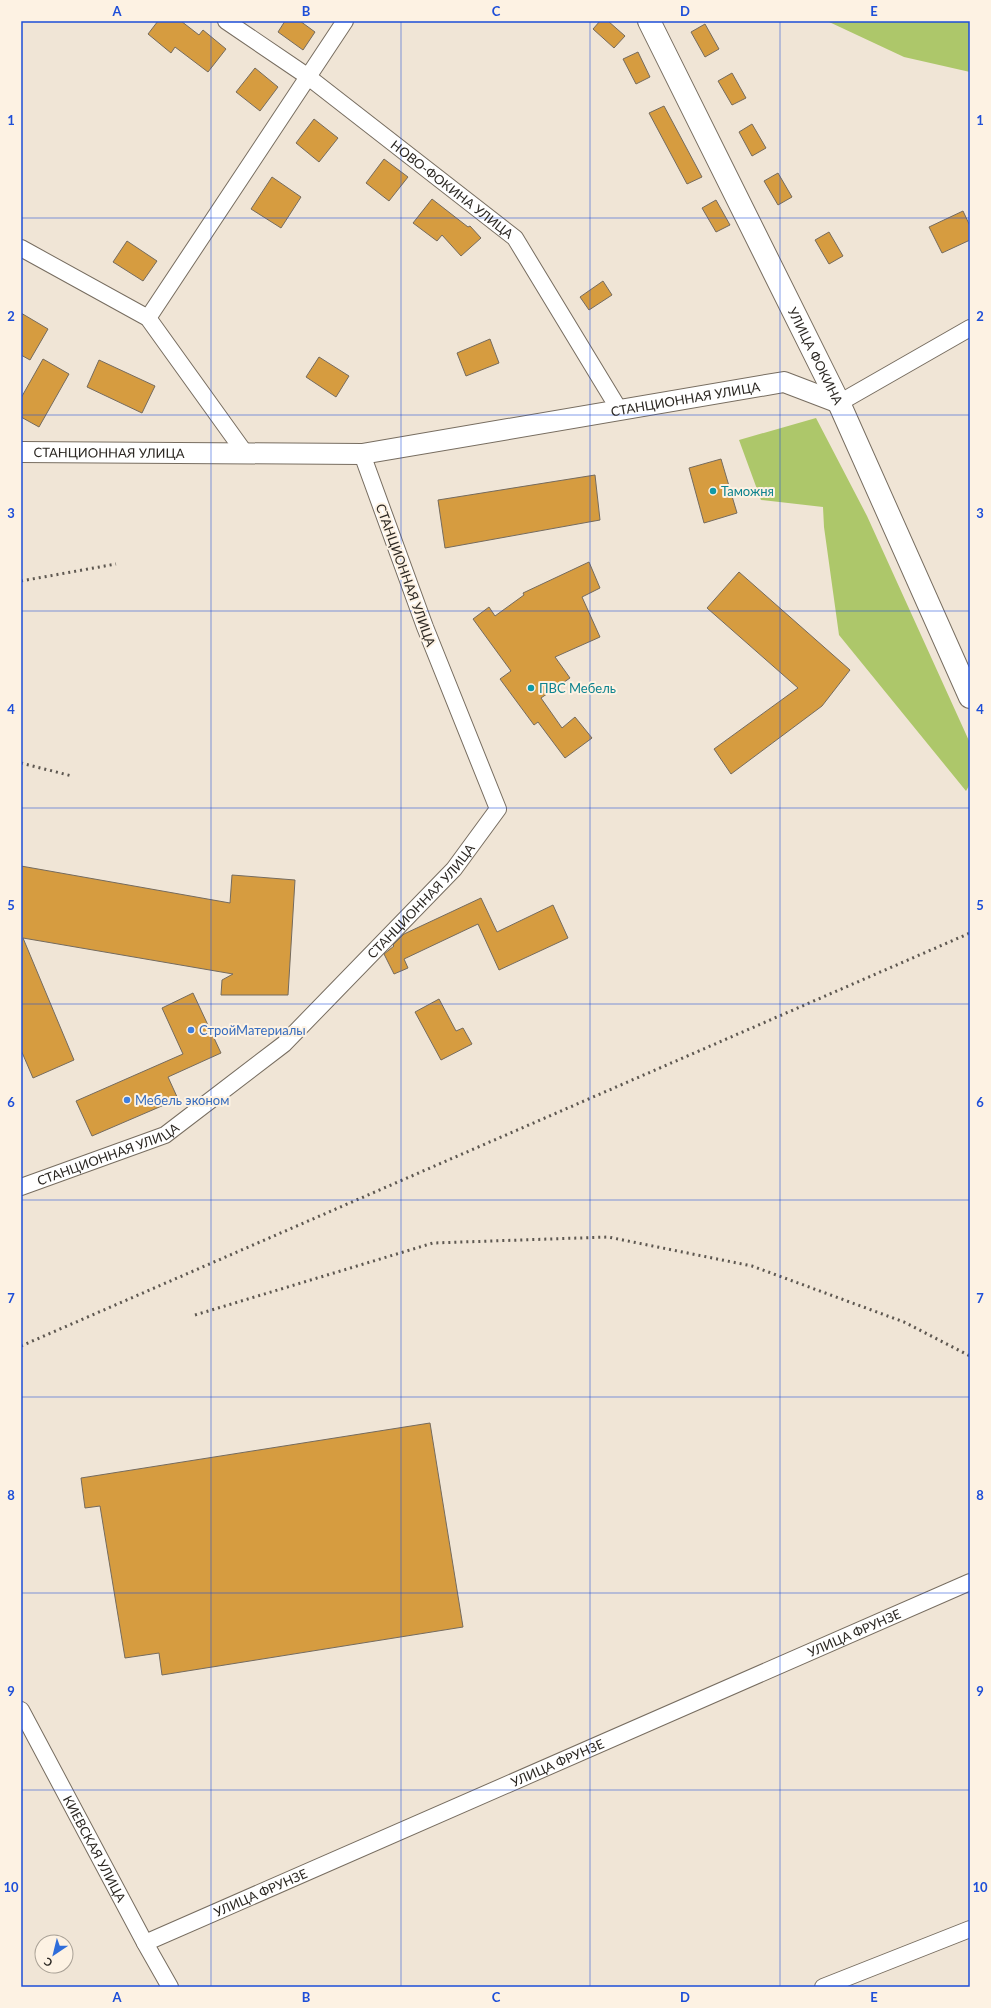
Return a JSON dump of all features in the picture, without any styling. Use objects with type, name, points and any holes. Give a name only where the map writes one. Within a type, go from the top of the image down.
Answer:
[{"type":"main road","name":"УЛИЦА ФОКИНА","points":[[649,21],[839,403],[970,697]]},
{"type":"street","name":"НОВО-ФОКИНА УЛИЦА","points":[[226,21],[307,76],[515,238],[620,411]]},
{"type":"street","points":[[148,318],[307,76],[345,21]]},
{"type":"street","points":[[21,248],[148,318],[245,453]]},
{"type":"street","points":[[839,403],[970,328]]},
{"type":"street","name":"СТАНЦИОННАЯ УЛИЦА","points":[[21,452],[362,454],[784,382],[839,403]]},
{"type":"street","name":"СТАНЦИОННАЯ УЛИЦА","points":[[21,1187],[165,1135],[284,1044],[454,869],[498,809],[424,627],[362,454]]},
{"type":"street","name":"УЛИЦА ФРУНЗЕ","points":[[145,1943],[970,1582]]},
{"type":"street","name":"КИЕВСКАЯ УЛИЦА","points":[[21,1710],[170,1987]]},
{"type":"street","points":[[823,1987],[970,1929]]},
{"type":"green space","points":[[827,21],[970,21],[970,72],[904,57]]},
{"type":"green space","points":[[816,418],[867,516],[970,743],[970,784],[966,791],[839,635],[824,527],[823,507],[761,500],[739,440]]},
{"type":"building","points":[[158,21],[181,21],[199,35],[203,30],[226,49],[208,72],[175,47],[171,53],[148,34]]},
{"type":"building","points":[[285,21],[300,21],[315,32],[303,50],[278,32]]},
{"type":"building","points":[[600,21],[608,21],[625,36],[614,48],[593,29]]},
{"type":"building","points":[[705,24],[719,49],[705,57],[691,32]]},
{"type":"building","points":[[638,52],[650,77],[636,84],[623,59]]},
{"type":"building","points":[[255,68],[278,87],[260,111],[236,92]]},
{"type":"building","points":[[732,73],[746,98],[732,105],[718,81]]},
{"type":"building","points":[[664,106],[702,177],[687,184],[649,113]]},
{"type":"building","points":[[314,119],[338,138],[319,162],[296,143]]},
{"type":"building","points":[[752,124],[766,148],[752,156],[739,132]]},
{"type":"building","points":[[384,159],[408,177],[389,201],[366,183]]},
{"type":"building","points":[[778,173],[792,197],[778,205],[764,181]]},
{"type":"building","points":[[272,177],[301,197],[281,228],[251,209]]},
{"type":"building","points":[[432,199],[468,227],[470,226],[481,238],[461,256],[442,235],[437,241],[413,223]]},
{"type":"building","points":[[716,200],[730,225],[716,232],[702,208]]},
{"type":"building","points":[[963,211],[970,226],[970,240],[942,253],[929,227]]},
{"type":"building","points":[[829,232],[843,256],[829,264],[815,240]]},
{"type":"building","points":[[127,241],[157,261],[143,281],[113,262]]},
{"type":"building","points":[[603,281],[612,295],[589,310],[580,297]]},
{"type":"building","points":[[21,313],[48,329],[30,360],[21,355]]},
{"type":"building","points":[[490,339],[499,363],[466,376],[457,353]]},
{"type":"building","points":[[319,357],[349,376],[336,397],[306,377]]},
{"type":"building","points":[[43,359],[69,374],[39,427],[21,417],[21,398]]},
{"type":"building","points":[[99,360],[155,386],[142,413],[87,387]]},
{"type":"building","name":"Таможня","points":[[721,459],[737,513],[704,523],[689,468]]},
{"type":"building","points":[[595,475],[600,520],[445,548],[438,500]]},
{"type":"building","points":[[589,562],[600,588],[582,597],[600,637],[555,657],[570,678],[541,698],[562,728],[575,717],[592,738],[565,758],[538,722],[534,725],[500,679],[511,671],[473,619],[489,607],[495,616],[524,595],[523,593]]},
{"type":"building","points":[[739,572],[850,670],[822,706],[731,774],[714,749],[798,688],[707,608]]},
{"type":"building","points":[[21,866],[230,903],[232,875],[295,880],[288,995],[221,995],[222,980],[233,974],[23,938],[74,1060],[33,1078],[21,1050]]},
{"type":"building","points":[[481,898],[497,932],[553,905],[568,938],[499,970],[478,924],[404,959],[408,968],[394,974],[384,954],[394,946],[393,945],[404,934]]},
{"type":"building","points":[[193,993],[221,1053],[168,1077],[178,1099],[92,1136],[76,1101],[183,1054],[162,1008]]},
{"type":"building","points":[[439,999],[456,1031],[463,1028],[472,1044],[441,1060],[415,1012]]},
{"type":"building","points":[[430,1423],[463,1627],[162,1675],[159,1653],[125,1658],[100,1506],[85,1508],[81,1478]]},
{"type":"railway","points":[[21,581],[116,564]]},
{"type":"railway","points":[[21,763],[72,776]]},
{"type":"railway","points":[[21,1346],[970,933]]},
{"type":"railway","points":[[195,1315],[433,1243],[608,1237],[752,1266],[904,1322],[970,1356]]},
{"type":"place","name":"Таможня","points":[[713,491]]},
{"type":"place","name":"ПВС Мебель","points":[[531,688]]},
{"type":"place","name":"СтройМатериалы","points":[[191,1030]]},
{"type":"place","name":"Мебель эконом","points":[[127,1100]]}]
